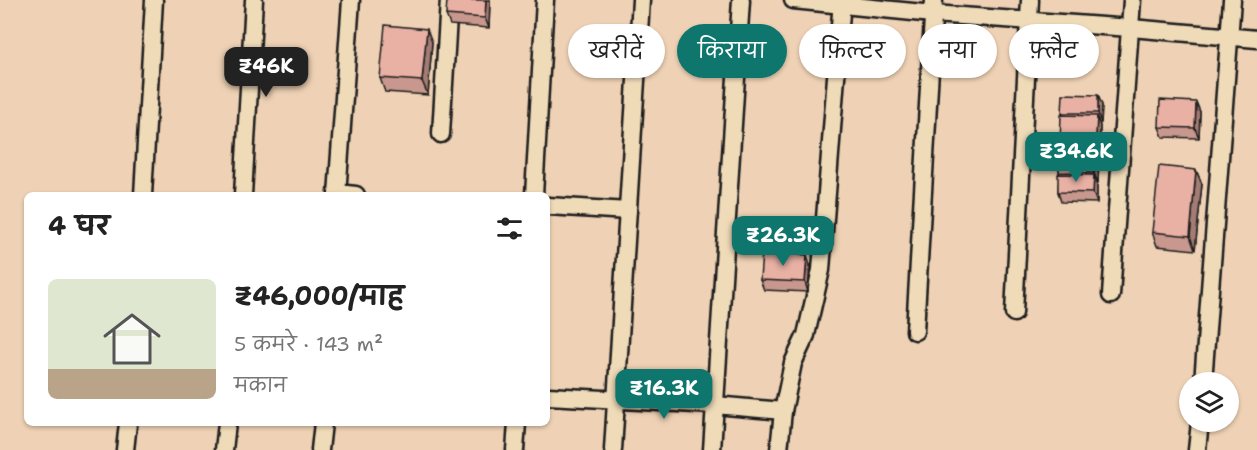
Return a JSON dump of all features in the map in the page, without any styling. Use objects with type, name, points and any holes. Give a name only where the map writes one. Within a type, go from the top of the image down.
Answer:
[{"type":"street","points":[[143,192],[154,0]]},
{"type":"street","points":[[243,192],[254,0]]},
{"type":"street","points":[[337,192],[351,0]]},
{"type":"street","points":[[441,134],[449,0]]},
{"type":"street","points":[[534,192],[545,0]]},
{"type":"street","points":[[613,450],[641,0]]},
{"type":"street","points":[[712,450],[741,0]]},
{"type":"street","points":[[793,0],[933,7],[1029,21],[1257,39]]},
{"type":"street","points":[[1014,313],[1030,0]]},
{"type":"street","points":[[1111,295],[1132,0]]},
{"type":"street","points":[[1204,372],[1232,0]]},
{"type":"street","points":[[780,450],[783,411],[793,363],[806,335],[821,270],[842,2]]},
{"type":"street","points":[[915,331],[933,7]]},
{"type":"street","points":[[550,206],[628,211]]},
{"type":"street","points":[[550,396],[783,411]]},
{"type":"street","points":[[125,450],[128,426]]},
{"type":"street","points":[[224,450],[227,426]]},
{"type":"street","points":[[320,450],[322,426]]},
{"type":"street","points":[[515,450],[517,426]]},
{"type":"street","points":[[1197,450],[1199,432]]},
{"type":"building","points":[[447,0],[486,0],[485,18],[446,15]]},
{"type":"building","points":[[385,25],[427,29],[422,81],[380,78]]},
{"type":"building","points":[[1063,94],[1098,95],[1098,113],[1062,113]]},
{"type":"building","points":[[1160,100],[1196,102],[1195,128],[1159,127]]},
{"type":"building","points":[[1061,115],[1097,116],[1094,173],[1059,172]]},
{"type":"building","points":[[1159,166],[1196,170],[1190,236],[1152,232]]},
{"type":"building","points":[[1058,174],[1094,175],[1093,193],[1058,192]]},
{"type":"building","points":[[762,252],[807,255],[805,282],[760,280]]}]
